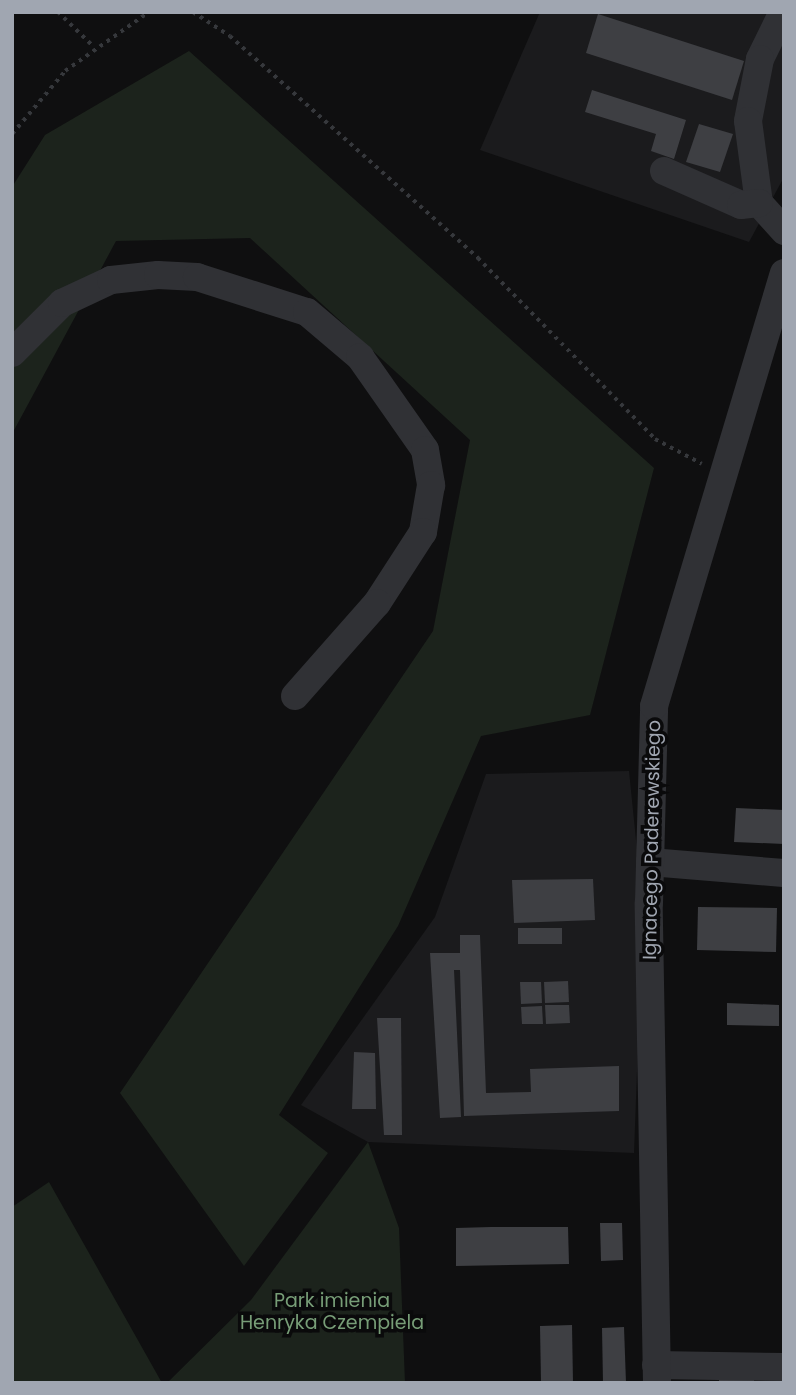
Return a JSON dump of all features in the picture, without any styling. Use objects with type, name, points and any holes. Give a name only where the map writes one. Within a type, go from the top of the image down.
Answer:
[{"type":"street","points":[[783,12],[760,59],[748,121],[759,203],[784,230]]},
{"type":"street","points":[[664,171],[741,205],[759,203]]},
{"type":"street","name":"Ignacego Paderewskiego","points":[[656,1374],[650,862],[654,706],[784,273]]},
{"type":"street","points":[[12,353],[62,303],[111,280],[158,275],[197,277],[307,312],[360,357],[425,450],[431,485],[424,532],[377,604],[295,696]]},
{"type":"street","points":[[650,862],[784,873]]},
{"type":"street","points":[[656,1374],[784,1367]]},
{"type":"path","points":[[58,12],[94,47]]},
{"type":"path","points":[[12,134],[44,93],[94,47],[149,12]]},
{"type":"path","points":[[193,12],[230,36],[478,258],[655,439],[725,472]]},
{"type":"shaded area","points":[[540,12],[784,12],[784,177],[749,242],[480,150]]},
{"type":"shaded area","points":[[629,771],[643,909],[634,1153],[368,1142],[301,1105],[435,917],[486,774]]},
{"type":"green space","points":[[189,51],[654,468],[590,715],[481,736],[398,926],[279,1115],[328,1153],[244,1266],[120,1093],[433,631],[470,440],[250,238],[116,241],[12,434],[12,187],[45,135]]},
{"type":"green space","name":"Park imienia Henryka Czempiela","points":[[368,1142],[399,1228],[405,1383],[167,1383],[251,1300]]},
{"type":"green space","points":[[49,1182],[162,1383],[12,1383],[12,1207]]},
{"type":"building","points":[[598,14],[744,61],[732,100],[586,53]]},
{"type":"building","points":[[592,90],[686,120],[674,159],[651,151],[656,134],[585,112]]},
{"type":"building","points":[[699,124],[733,134],[720,172],[686,162]]},
{"type":"building","points":[[736,808],[784,810],[784,844],[734,842]]},
{"type":"building","points":[[593,879],[595,920],[514,923],[512,880]]},
{"type":"building","points":[[698,907],[777,908],[776,952],[697,950]]},
{"type":"building","points":[[518,928],[562,928],[562,944],[518,944]]},
{"type":"building","points":[[460,935],[480,935],[486,1093],[531,1092],[530,1069],[619,1066],[619,1111],[464,1116],[460,970],[454,970],[461,1117],[440,1118],[430,953],[460,953]]},
{"type":"building","points":[[568,981],[569,1002],[545,1003],[544,982]]},
{"type":"building","points":[[520,982],[541,982],[542,1003],[521,1004]]},
{"type":"building","points":[[727,1003],[779,1005],[779,1026],[727,1025]]},
{"type":"building","points":[[545,1005],[569,1005],[570,1023],[546,1024]]},
{"type":"building","points":[[542,1006],[543,1024],[522,1024],[521,1007]]},
{"type":"building","points":[[377,1018],[401,1018],[402,1135],[384,1135]]},
{"type":"building","points":[[354,1052],[375,1053],[376,1109],[352,1109]]},
{"type":"building","points":[[600,1223],[622,1223],[623,1260],[601,1261]]},
{"type":"building","points":[[568,1227],[569,1264],[456,1266],[456,1228]]},
{"type":"building","points":[[572,1325],[573,1383],[541,1383],[540,1326]]},
{"type":"building","points":[[624,1327],[626,1383],[603,1383],[602,1328]]},
{"type":"building","points":[[719,1373],[754,1374],[754,1383],[719,1383]]}]
